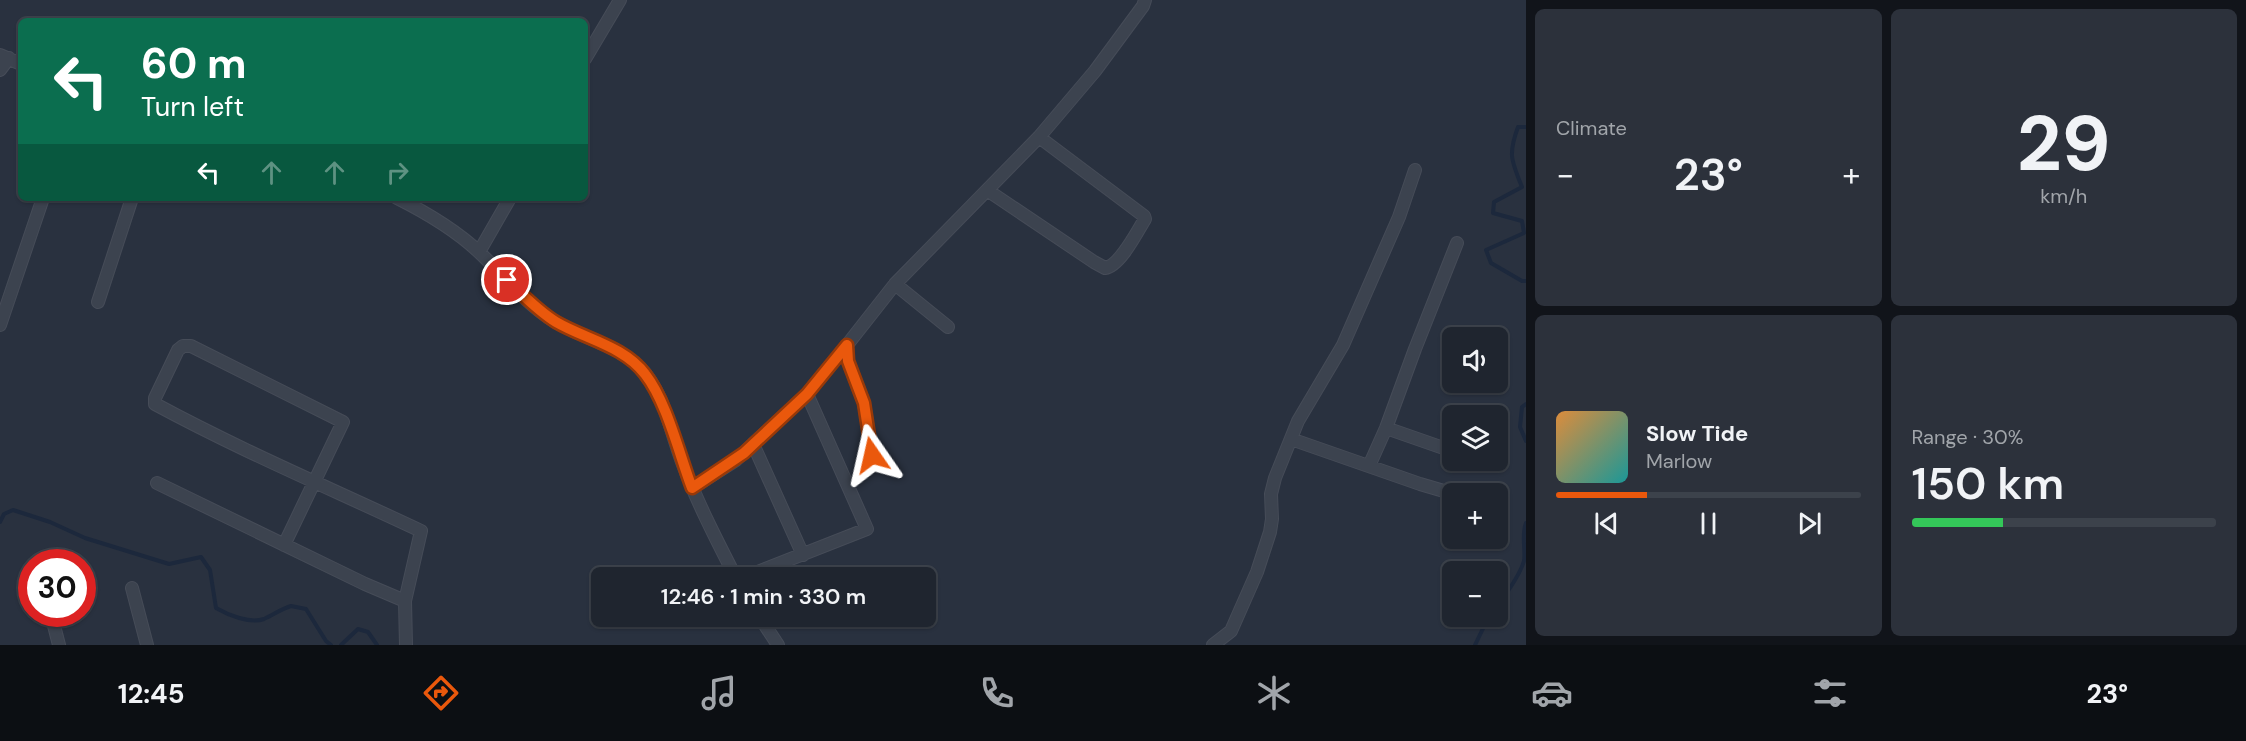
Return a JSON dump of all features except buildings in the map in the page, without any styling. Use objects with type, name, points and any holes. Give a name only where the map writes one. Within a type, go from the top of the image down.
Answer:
[{"type":"street","points":[[588,54],[620,0]]},
{"type":"street","points":[[692,488],[736,460],[807,394],[896,284],[1039,137],[1095,71],[1146,0]]},
{"type":"street","points":[[0,70],[10,59]]},
{"type":"street","points":[[987,190],[1094,262],[1105,268],[1111,266],[1128,247],[1145,219],[1144,216],[1039,137]]},
{"type":"street","points":[[1213,645],[1231,631],[1257,572],[1271,526],[1271,494],[1298,421],[1343,345],[1399,217],[1415,170]]},
{"type":"street","points":[[0,326],[42,201]]},
{"type":"street","points":[[98,302],[131,201]]},
{"type":"street","points":[[403,201],[432,217],[479,252],[521,294],[553,321],[627,357],[645,373],[664,409],[692,488],[731,567]]},
{"type":"street","points":[[479,252],[508,201]]},
{"type":"street","points":[[1369,466],[1386,428],[1457,243]]},
{"type":"street","points":[[896,284],[948,327]]},
{"type":"street","points":[[847,345],[848,361],[864,403],[872,455]]},
{"type":"street","points":[[284,545],[314,482],[343,422],[191,346],[183,346],[178,350],[155,398],[155,404],[212,435],[314,482],[422,531],[405,601],[406,645]]},
{"type":"street","points":[[773,567],[867,529],[807,394]]},
{"type":"street","points":[[1386,428],[1442,448]]},
{"type":"street","points":[[1291,439],[1442,490]]},
{"type":"street","points":[[753,444],[803,555]]},
{"type":"street","points":[[157,483],[365,584],[405,601]]},
{"type":"street","points":[[132,588],[147,645]]},
{"type":"street","points":[[54,627],[59,645]]},
{"type":"street","points":[[766,627],[778,645]]},
{"type":"waterway","points":[[1526,127],[1518,127],[1512,151],[1513,163],[1522,187],[1494,202],[1493,213],[1522,221],[1524,233],[1486,250],[1491,263],[1522,281],[1526,281]]},
{"type":"waterway","points":[[1526,404],[1522,407],[1520,427],[1526,441]]},
{"type":"waterway","points":[[0,522],[4,514],[13,510],[50,522],[85,538],[169,564],[201,557],[210,570],[216,608],[246,620],[264,619],[291,606],[306,609],[326,641],[331,645]]},
{"type":"waterway","points":[[1508,591],[1524,561],[1526,523]]},
{"type":"waterway","points":[[1475,645],[1484,627]]},
{"type":"waterway","points":[[341,645],[358,629],[368,632],[377,645]]},
{"type":"route","points":[[507,280],[553,321],[627,357],[645,373],[664,409],[692,488],[744,453],[807,394],[847,345],[848,361],[864,403],[872,455]]}]
